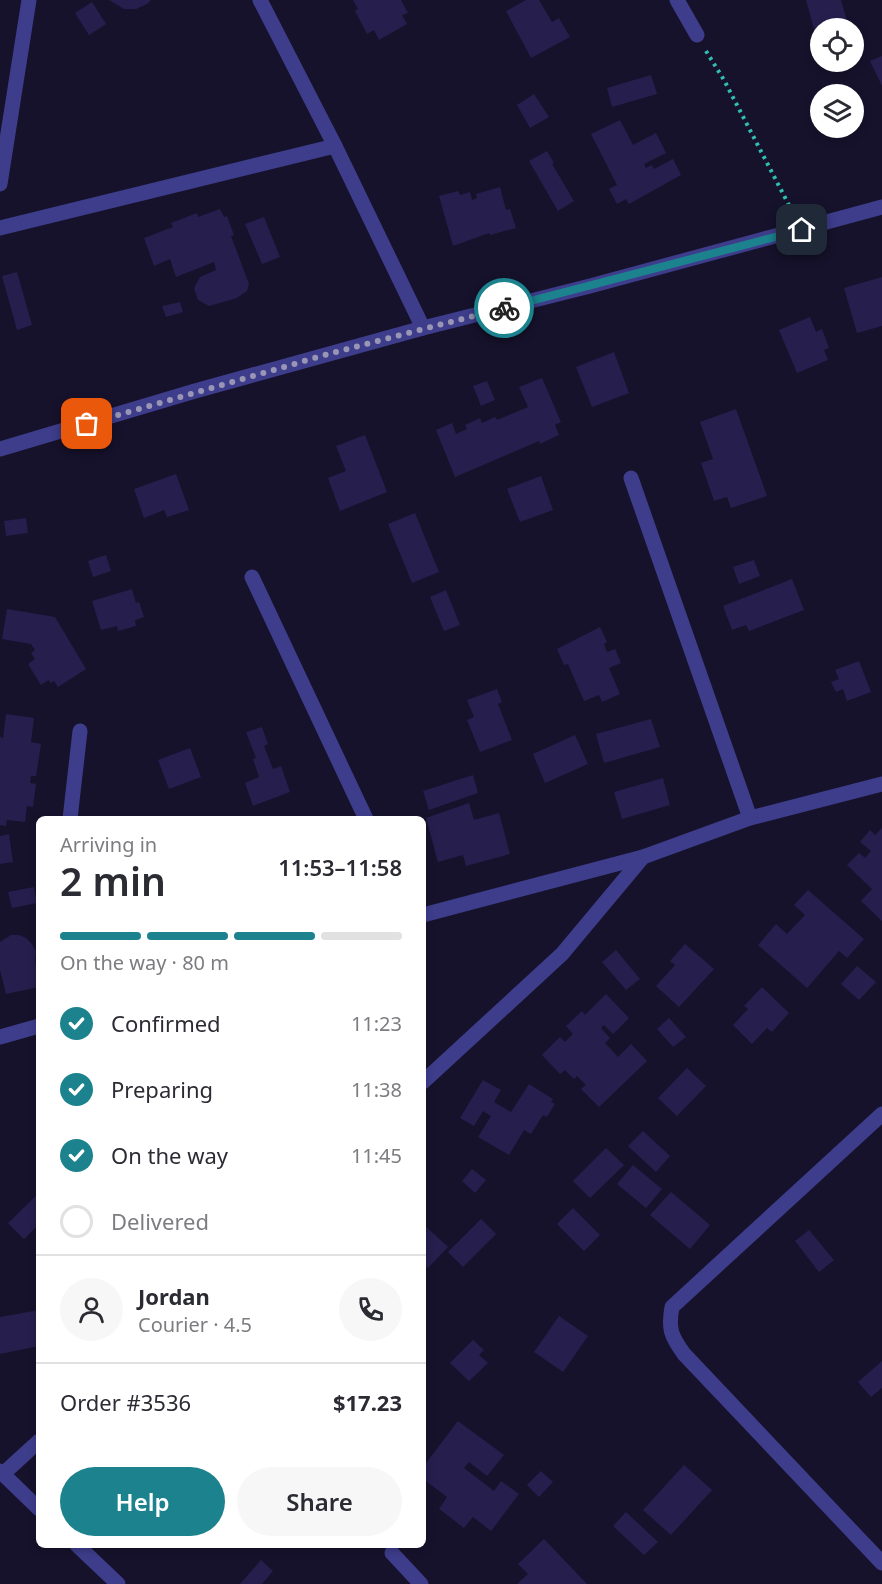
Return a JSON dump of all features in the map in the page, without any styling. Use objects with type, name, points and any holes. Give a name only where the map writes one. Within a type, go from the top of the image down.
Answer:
[{"type":"street","points":[[0,184],[29,0]]},
{"type":"street","points":[[260,0],[335,146],[423,328]]},
{"type":"street","points":[[677,0],[697,35]]},
{"type":"street","points":[[0,228],[335,146]]},
{"type":"street","points":[[0,449],[195,391],[423,328],[802,230],[882,207]]},
{"type":"street","points":[[631,478],[750,818]]},
{"type":"street","points":[[252,577],[365,816]]},
{"type":"street","points":[[70,816],[80,731]]},
{"type":"street","points":[[426,914],[643,857],[750,818],[882,784]]},
{"type":"street","points":[[426,1079],[562,954],[643,857]]},
{"type":"street","points":[[0,1037],[36,1027]]},
{"type":"street","points":[[882,1114],[672,1307],[670,1332],[684,1354],[882,1563]]},
{"type":"street","points":[[36,1444],[2,1473],[36,1506]]},
{"type":"street","points":[[80,1548],[118,1584]]},
{"type":"street","points":[[392,1553],[421,1584]]},
{"type":"path","points":[[697,35],[724,80],[802,230]]},
{"type":"building","points":[[109,0],[151,0],[136,9],[124,9]]},
{"type":"building","points":[[353,0],[401,0],[408,13],[402,15],[407,24],[379,40],[374,30],[367,34],[355,11],[358,9]]},
{"type":"building","points":[[526,0],[539,0],[552,22],[559,18],[570,37],[531,58],[506,11]]},
{"type":"building","points":[[806,0],[841,0],[846,18],[811,18]]},
{"type":"building","points":[[92,2],[106,24],[89,35],[75,13]]},
{"type":"building","points":[[882,56],[882,86],[870,61]]},
{"type":"building","points":[[651,75],[657,94],[612,107],[607,88]]},
{"type":"building","points":[[534,94],[549,117],[530,128],[517,105]]},
{"type":"building","points":[[620,120],[633,145],[656,133],[666,153],[644,164],[646,168],[652,165],[654,169],[673,159],[681,175],[629,204],[626,199],[617,204],[609,189],[617,185],[591,134]]},
{"type":"building","points":[[547,151],[574,201],[558,211],[529,161]]},
{"type":"building","points":[[500,187],[506,210],[510,209],[516,228],[490,235],[489,233],[453,246],[439,196],[458,191],[460,195],[470,192],[472,200],[477,198],[476,194]]},
{"type":"building","points":[[220,209],[224,217],[227,216],[234,235],[231,236],[249,284],[247,291],[237,298],[209,306],[198,300],[194,288],[200,277],[216,270],[214,262],[176,277],[170,259],[154,266],[144,238],[173,227],[171,223],[197,213],[198,217]]},
{"type":"building","points":[[264,217],[280,257],[262,264],[245,224]]},
{"type":"building","points":[[17,272],[32,325],[17,330],[2,276]]},
{"type":"building","points":[[882,277],[882,326],[857,333],[844,288]]},
{"type":"building","points":[[180,302],[183,312],[166,317],[162,306]]},
{"type":"building","points":[[810,317],[816,332],[822,329],[829,348],[824,350],[828,360],[797,373],[779,330]]},
{"type":"building","points":[[614,352],[629,393],[592,407],[576,367]]},
{"type":"building","points":[[542,378],[561,422],[555,425],[559,435],[540,444],[539,441],[455,477],[436,430],[452,423],[456,434],[467,429],[465,425],[480,418],[482,423],[495,417],[497,420],[528,407],[519,387]]},
{"type":"building","points":[[487,381],[495,400],[481,406],[473,386]]},
{"type":"building","points":[[736,409],[767,496],[731,508],[727,497],[714,501],[701,463],[713,459],[700,422]]},
{"type":"building","points":[[365,435],[387,492],[340,511],[328,478],[346,471],[336,446]]},
{"type":"building","points":[[176,474],[189,510],[167,517],[164,510],[144,518],[134,489]]},
{"type":"building","points":[[541,476],[553,510],[520,522],[507,489]]},
{"type":"building","points":[[415,513],[439,572],[412,583],[388,524]]},
{"type":"building","points":[[26,518],[28,533],[6,536],[4,521]]},
{"type":"building","points":[[106,555],[111,571],[93,577],[88,561]]},
{"type":"building","points":[[754,560],[760,576],[739,584],[733,567]]},
{"type":"building","points":[[792,579],[804,610],[749,631],[746,625],[732,630],[723,606]]},
{"type":"building","points":[[132,589],[136,603],[139,602],[144,617],[135,620],[136,626],[118,631],[117,626],[101,630],[92,601]]},
{"type":"building","points":[[446,590],[460,625],[444,631],[430,597]]},
{"type":"building","points":[[7,609],[55,617],[86,669],[58,687],[54,681],[50,683],[49,680],[41,685],[28,664],[35,659],[31,653],[35,650],[31,644],[2,639]]},
{"type":"building","points":[[600,627],[607,642],[604,644],[607,652],[615,649],[621,663],[609,668],[620,694],[602,702],[599,695],[584,701],[568,664],[564,665],[557,649]]},
{"type":"building","points":[[859,661],[871,692],[847,701],[843,689],[836,692],[831,682],[839,679],[835,670]]},
{"type":"building","points":[[497,689],[502,702],[498,704],[512,740],[480,752],[467,720],[474,717],[467,700]]},
{"type":"building","points":[[6,714],[34,718],[31,742],[41,744],[36,776],[31,776],[30,783],[36,784],[33,807],[27,806],[25,822],[7,820],[6,826],[0,825],[0,737],[3,738]]},
{"type":"building","points":[[651,719],[660,747],[604,763],[596,734]]},
{"type":"building","points":[[262,727],[268,744],[264,746],[273,769],[281,766],[290,792],[253,806],[245,783],[259,777],[253,759],[256,758],[246,732]]},
{"type":"building","points":[[575,735],[588,764],[545,783],[533,754]]},
{"type":"building","points":[[190,748],[201,777],[169,789],[158,760]]},
{"type":"building","points":[[473,775],[478,793],[429,810],[423,791]]},
{"type":"building","points":[[663,778],[670,805],[622,819],[614,792]]},
{"type":"building","points":[[469,803],[474,820],[499,813],[510,854],[466,866],[463,855],[438,862],[426,818]]},
{"type":"building","points":[[882,828],[882,921],[861,901],[872,889],[847,865],[859,853],[865,858],[871,851],[860,842],[870,830],[875,835]]},
{"type":"building","points":[[9,834],[13,862],[0,864],[0,836]]},
{"type":"building","points":[[34,887],[36,903],[12,908],[8,892]]},
{"type":"building","points":[[808,890],[864,939],[847,958],[839,951],[807,988],[758,945],[776,924],[787,934],[805,915],[794,905]]},
{"type":"building","points":[[11,935],[19,935],[32,944],[36,951],[36,988],[6,994],[0,970],[0,942]]},
{"type":"building","points":[[685,944],[714,969],[679,1007],[656,986],[675,965],[670,961]]},
{"type":"building","points":[[616,950],[640,979],[626,990],[602,962]]},
{"type":"building","points":[[857,966],[876,982],[859,1000],[841,984]]},
{"type":"building","points":[[762,987],[789,1013],[772,1032],[767,1028],[752,1044],[733,1025],[748,1009],[744,1006]]},
{"type":"building","points":[[606,994],[629,1018],[613,1034],[604,1025],[601,1028],[610,1038],[605,1043],[618,1057],[631,1044],[647,1061],[599,1107],[581,1089],[586,1085],[577,1076],[574,1079],[565,1070],[560,1074],[542,1055],[560,1037],[565,1042],[573,1034],[566,1026],[582,1011],[585,1015]]},
{"type":"building","points":[[669,1018],[686,1037],[673,1047],[657,1029]]},
{"type":"building","points":[[687,1068],[706,1086],[677,1116],[658,1098]]},
{"type":"building","points":[[483,1080],[501,1090],[494,1102],[511,1112],[529,1084],[553,1099],[551,1102],[555,1104],[547,1117],[543,1115],[531,1134],[524,1130],[509,1155],[478,1137],[491,1116],[483,1111],[474,1126],[460,1118]]},
{"type":"building","points":[[643,1131],[670,1156],[656,1172],[628,1146]]},
{"type":"building","points":[[606,1148],[624,1165],[590,1198],[573,1181]]},
{"type":"building","points":[[633,1165],[662,1189],[646,1208],[617,1184]]},
{"type":"building","points":[[472,1169],[486,1180],[475,1193],[462,1181]]},
{"type":"building","points":[[671,1192],[710,1225],[690,1249],[650,1215]]},
{"type":"building","points":[[36,1196],[36,1227],[24,1239],[8,1223]]},
{"type":"building","points":[[573,1208],[600,1235],[584,1251],[557,1224]]},
{"type":"building","points":[[481,1219],[496,1234],[463,1267],[448,1252]]},
{"type":"building","points":[[426,1227],[448,1247],[428,1268],[426,1266]]},
{"type":"building","points":[[809,1230],[834,1260],[819,1272],[795,1241]]},
{"type":"building","points":[[36,1311],[36,1347],[0,1354],[0,1317]]},
{"type":"building","points":[[559,1316],[588,1336],[563,1372],[534,1352]]},
{"type":"building","points":[[473,1340],[484,1350],[479,1355],[488,1363],[469,1381],[450,1363]]},
{"type":"building","points":[[882,1361],[882,1388],[871,1397],[858,1382]]},
{"type":"building","points":[[458,1421],[504,1455],[487,1476],[469,1462],[464,1468],[494,1491],[501,1481],[519,1494],[491,1531],[473,1517],[464,1528],[439,1509],[447,1497],[426,1481],[426,1463]]},
{"type":"building","points":[[684,1465],[712,1490],[671,1535],[643,1510]]},
{"type":"building","points":[[541,1471],[553,1482],[539,1497],[527,1485]]},
{"type":"building","points":[[626,1512],[658,1542],[644,1555],[613,1526]]},
{"type":"building","points":[[544,1539],[587,1584],[517,1584],[528,1574],[518,1564]]},
{"type":"building","points":[[261,1560],[273,1571],[262,1584],[240,1584]]},
{"type":"way so far","points":[[87,424],[195,391],[504,308]]},
{"type":"route","points":[[504,308],[802,230]]}]
